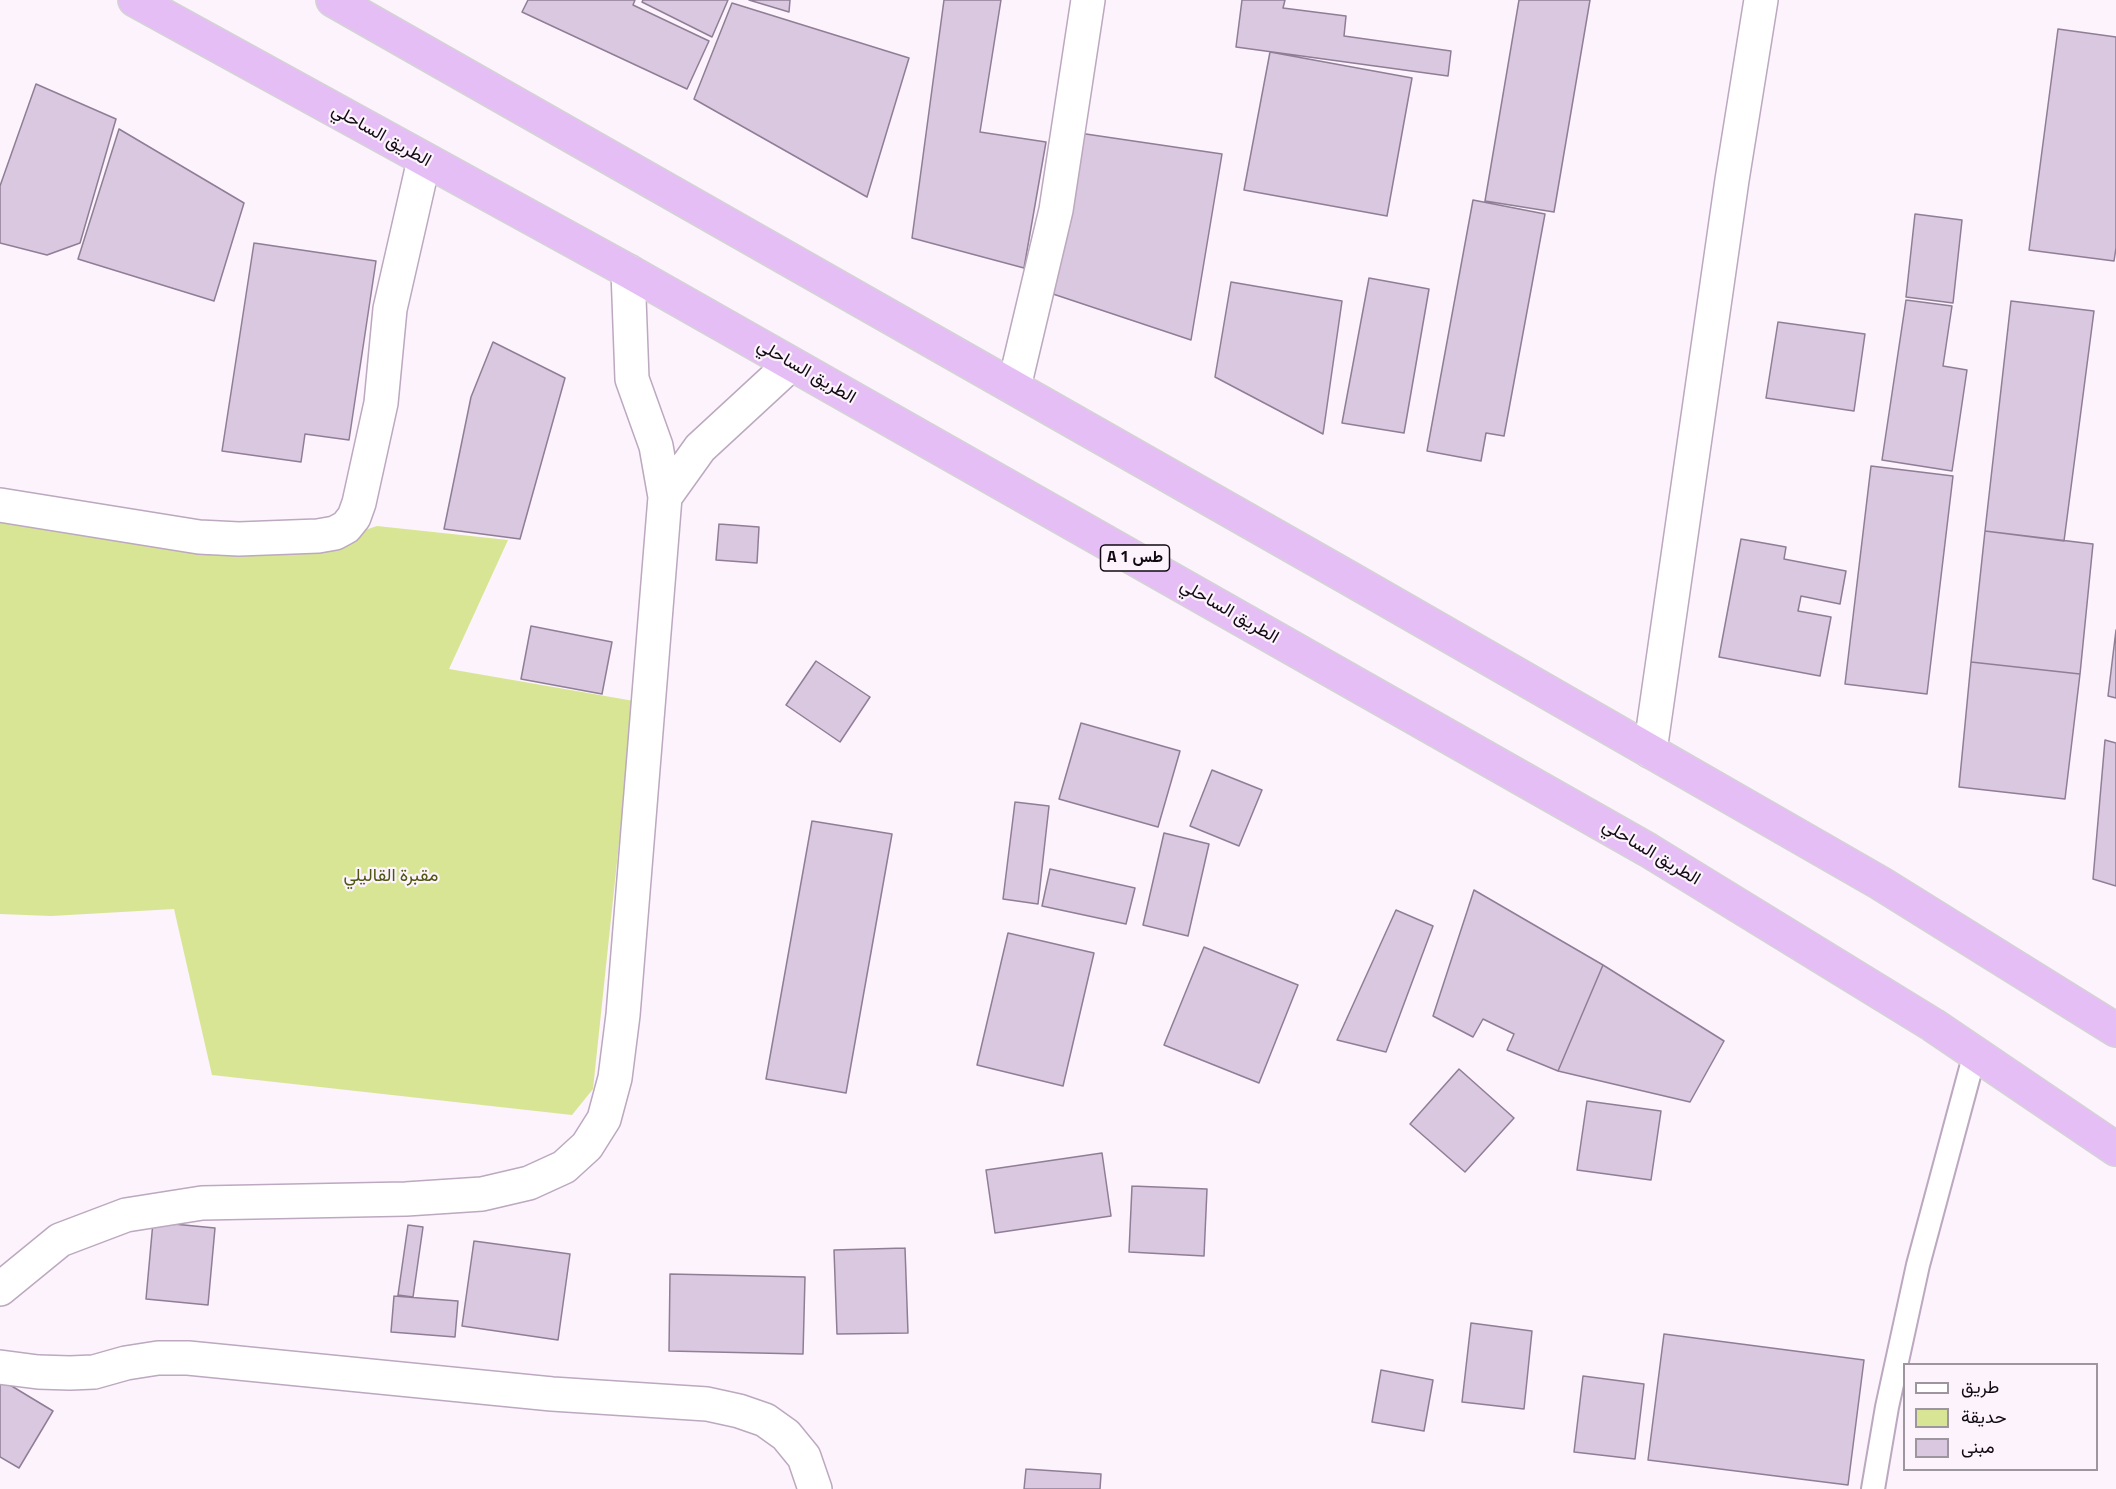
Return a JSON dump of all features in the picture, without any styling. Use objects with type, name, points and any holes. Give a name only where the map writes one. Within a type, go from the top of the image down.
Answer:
[{"type":"highway","name":"الطريق الساحلي","points":[[135,0],[628,271],[1648,850],[1933,1025],[2116,1149]]},
{"type":"highway","points":[[333,0],[1880,883],[2116,1030]]},
{"type":"street","points":[[1014,387],[1056,210],[1088,0]]},
{"type":"street","points":[[1650,752],[1732,180],[1761,0]]},
{"type":"street","points":[[0,505],[199,537],[239,539],[318,536],[335,533],[346,527],[354,517],[359,503],[381,403],[390,309],[424,160]]},
{"type":"street","points":[[0,1289],[60,1240],[126,1215],[202,1203],[406,1199],[482,1194],[530,1183],[564,1167],[587,1146],[604,1119],[615,1078],[623,1015],[666,497],[656,446],[632,379],[628,271]]},
{"type":"street","points":[[666,497],[700,448],[791,364]]},
{"type":"street","points":[[0,1367],[38,1372],[94,1372],[126,1363],[188,1358],[552,1394],[707,1404],[765,1420],[786,1435],[804,1457],[815,1489]]},
{"type":"lane","points":[[1873,1489],[1887,1407],[1918,1265],[1975,1053]]},
{"type":"green space","name":"مقبرة القاليلي","points":[[0,511],[209,553],[260,556],[314,547],[377,526],[508,540],[449,669],[634,701],[593,1089],[572,1115],[212,1075],[174,909],[51,916],[0,914]]},
{"type":"building","points":[[528,0],[635,0],[633,5],[709,41],[687,89],[522,12]]},
{"type":"building","points":[[643,0],[728,0],[712,37],[642,2]]},
{"type":"building","points":[[749,0],[790,0],[789,12]]},
{"type":"building","points":[[944,0],[1001,0],[980,132],[1046,142],[1024,268],[912,238]]},
{"type":"building","points":[[1242,0],[1285,0],[1283,8],[1346,16],[1344,36],[1451,51],[1448,76],[1236,47]]},
{"type":"building","points":[[1519,0],[1590,0],[1554,212],[1485,201]]},
{"type":"building","points":[[732,3],[909,58],[867,197],[694,99]]},
{"type":"building","points":[[2058,29],[2116,37],[2116,248],[2114,261],[2029,250]]},
{"type":"building","points":[[1270,52],[1412,78],[1387,216],[1244,190]]},
{"type":"building","points":[[36,84],[116,119],[80,243],[47,255],[0,243],[0,186]]},
{"type":"building","points":[[119,129],[244,203],[214,301],[78,259]]},
{"type":"building","points":[[1079,133],[1222,154],[1191,340],[1050,293]]},
{"type":"building","points":[[1473,200],[1545,214],[1504,436],[1486,433],[1481,461],[1427,451]]},
{"type":"building","points":[[1915,214],[1962,220],[1953,303],[1906,297]]},
{"type":"building","points":[[254,243],[376,261],[349,440],[305,434],[301,462],[222,451]]},
{"type":"building","points":[[1369,278],[1429,289],[1404,433],[1342,423]]},
{"type":"building","points":[[1231,282],[1342,301],[1323,434],[1215,377]]},
{"type":"building","points":[[1906,300],[1952,306],[1943,366],[1967,370],[1952,471],[1882,460]]},
{"type":"building","points":[[2011,301],[2094,311],[2064,541],[1985,531]]},
{"type":"building","points":[[1778,322],[1865,334],[1854,411],[1766,398]]},
{"type":"building","points":[[493,342],[565,378],[520,539],[444,529],[471,397]]},
{"type":"building","points":[[1871,466],[1953,476],[1927,694],[1845,684]]},
{"type":"building","points":[[719,524],[759,527],[757,563],[716,560]]},
{"type":"building","points":[[1985,531],[2093,544],[2080,674],[1971,662]]},
{"type":"building","points":[[1741,539],[1786,547],[1784,559],[1846,571],[1840,604],[1801,596],[1798,611],[1831,617],[1820,676],[1719,657]]},
{"type":"building","points":[[531,626],[612,642],[602,694],[521,679]]},
{"type":"building","points":[[2116,630],[2116,698],[2108,696]]},
{"type":"building","points":[[816,661],[870,697],[840,742],[786,705]]},
{"type":"building","points":[[1971,662],[2080,674],[2065,799],[1959,787]]},
{"type":"building","points":[[1081,723],[1180,751],[1158,827],[1059,799]]},
{"type":"building","points":[[2105,740],[2116,743],[2116,886],[2093,879]]},
{"type":"building","points":[[1212,770],[1262,790],[1239,846],[1190,826]]},
{"type":"building","points":[[1015,802],[1049,806],[1038,904],[1003,899]]},
{"type":"building","points":[[812,821],[892,834],[846,1093],[766,1079]]},
{"type":"building","points":[[1164,833],[1209,844],[1188,936],[1143,925]]},
{"type":"building","points":[[1050,869],[1135,888],[1126,924],[1042,906]]},
{"type":"building","points":[[1474,890],[1603,965],[1558,1071],[1507,1050],[1514,1034],[1483,1019],[1473,1037],[1433,1016]]},
{"type":"building","points":[[1396,910],[1433,926],[1386,1052],[1337,1040]]},
{"type":"building","points":[[1008,933],[1094,953],[1063,1086],[977,1065]]},
{"type":"building","points":[[1204,947],[1298,985],[1259,1083],[1164,1045]]},
{"type":"building","points":[[1603,965],[1724,1041],[1690,1102],[1558,1071]]},
{"type":"building","points":[[1459,1069],[1514,1118],[1465,1172],[1410,1124]]},
{"type":"building","points":[[1587,1101],[1661,1111],[1651,1180],[1577,1170]]},
{"type":"building","points":[[1102,1153],[1111,1216],[995,1233],[986,1170]]},
{"type":"building","points":[[1132,1186],[1207,1189],[1204,1256],[1129,1252]]},
{"type":"building","points":[[153,1222],[215,1228],[208,1305],[146,1299]]},
{"type":"building","points":[[408,1225],[423,1227],[413,1297],[398,1295]]},
{"type":"building","points":[[474,1241],[570,1254],[558,1340],[462,1326]]},
{"type":"building","points":[[905,1248],[908,1333],[837,1334],[834,1250]]},
{"type":"building","points":[[670,1274],[805,1277],[803,1354],[669,1351]]},
{"type":"building","points":[[394,1296],[458,1301],[455,1337],[391,1332]]},
{"type":"building","points":[[1471,1323],[1532,1331],[1524,1409],[1462,1402]]},
{"type":"building","points":[[1664,1334],[1864,1360],[1848,1485],[1648,1460]]},
{"type":"building","points":[[1381,1370],[1433,1380],[1424,1431],[1372,1422]]},
{"type":"building","points":[[1583,1376],[1644,1384],[1635,1459],[1574,1452]]},
{"type":"building","points":[[0,1379],[53,1411],[19,1468],[0,1457]]},
{"type":"building","points":[[1026,1469],[1101,1474],[1100,1489],[1024,1489]]}]
